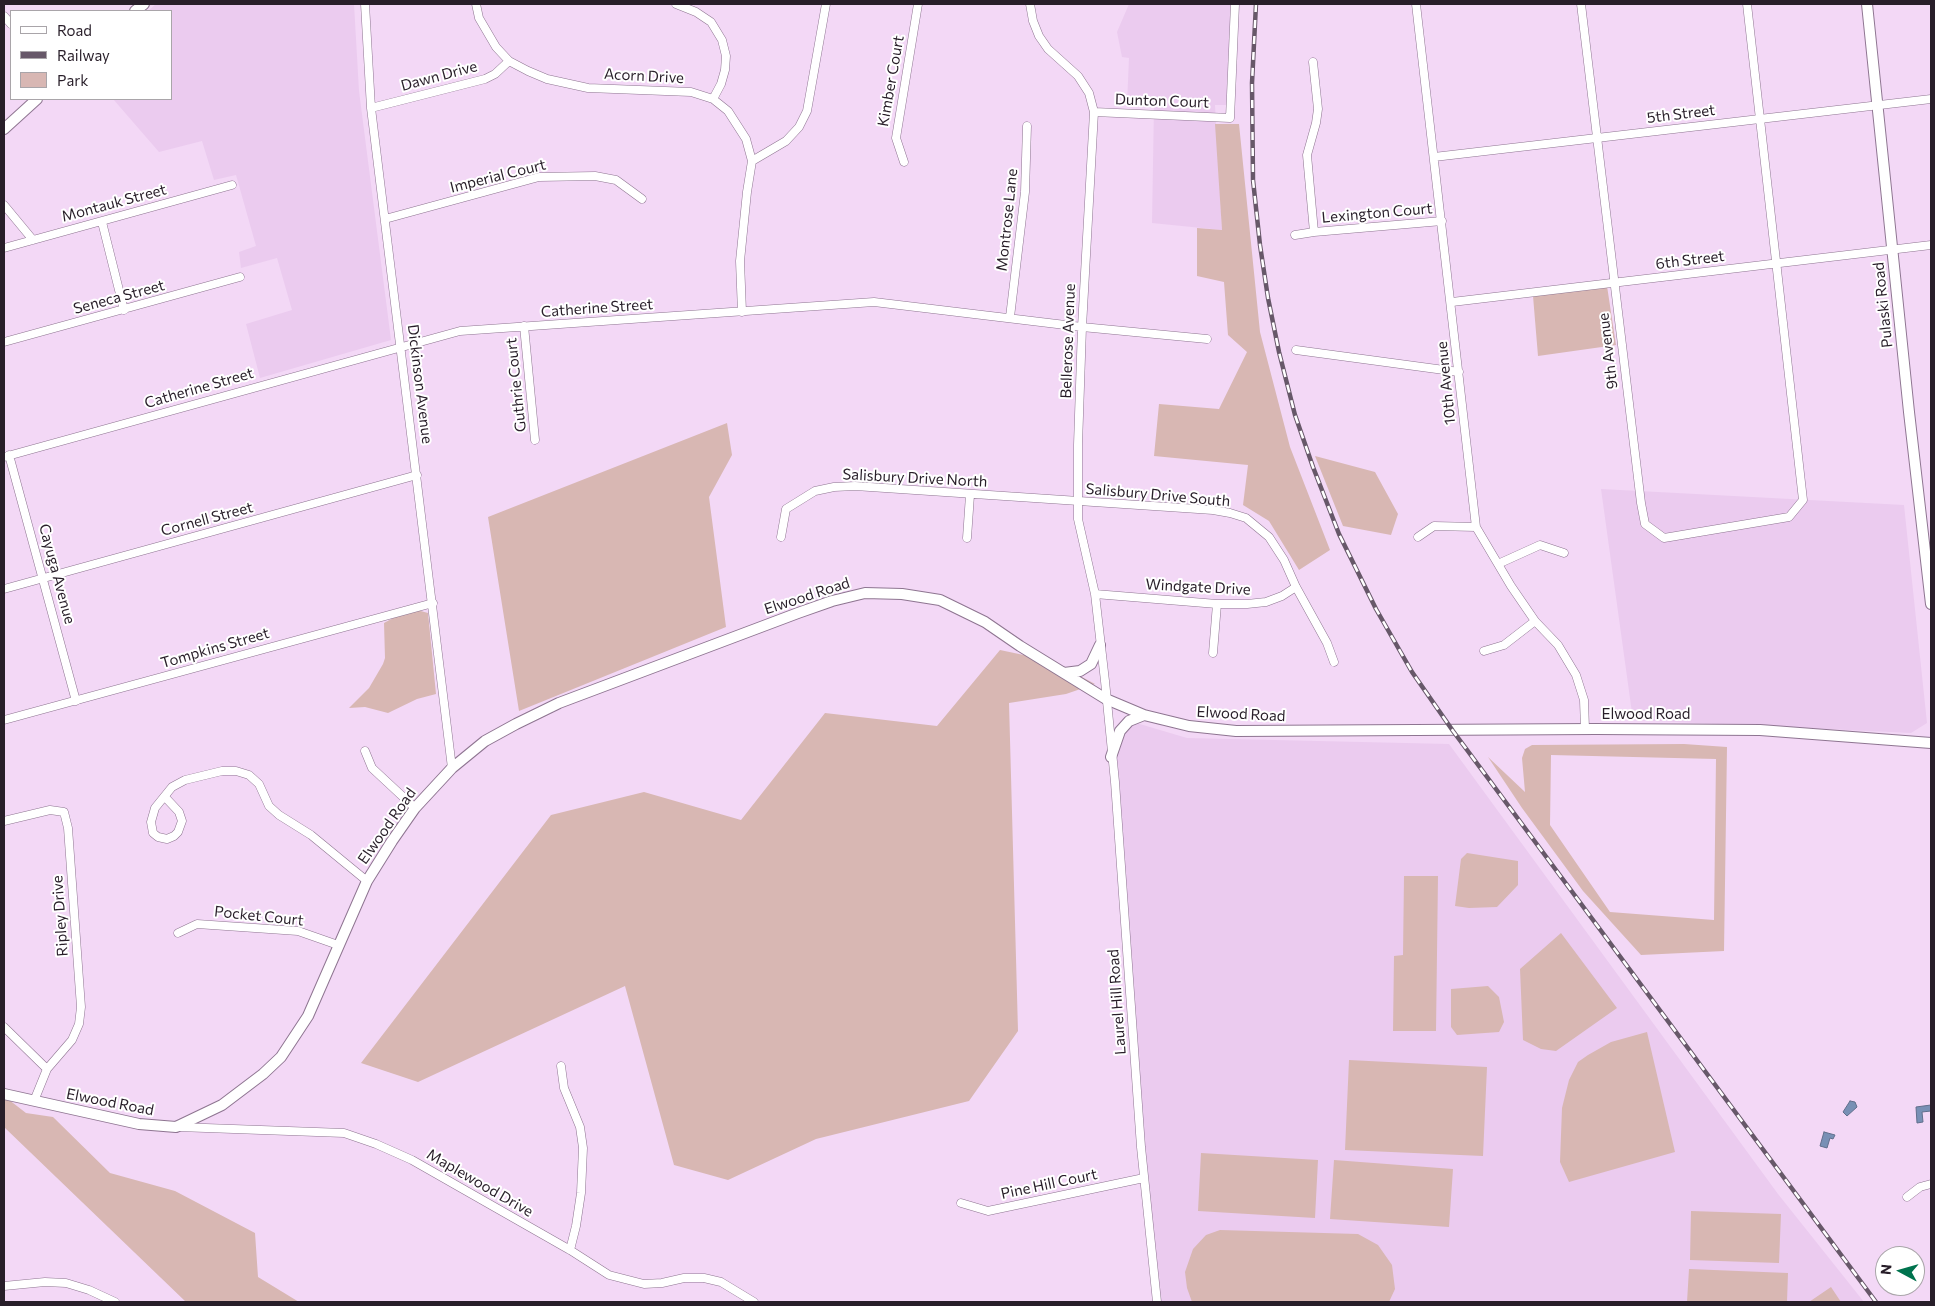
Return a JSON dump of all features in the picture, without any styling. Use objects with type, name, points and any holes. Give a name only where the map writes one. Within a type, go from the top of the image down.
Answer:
[{"type":"main road","name":"Pulaski Road","points":[[1867,4],[1931,604]]},
{"type":"main road","points":[[4,129],[36,100]]},
{"type":"main road","name":"Elwood Road","points":[[4,1094],[139,1124],[176,1127],[222,1105],[263,1074],[281,1057],[308,1016],[367,881],[415,808],[452,768],[485,741],[559,703],[675,661],[798,612],[865,594],[902,594],[940,600],[985,622],[1106,699],[1144,714],[1189,726],[1236,731],[1760,730],[1931,743]]},
{"type":"main road","points":[[1064,673],[1080,671],[1091,664],[1100,645]]},
{"type":"main road","points":[[1111,757],[1120,731],[1129,721],[1144,714]]},
{"type":"street","name":"Dickinson Avenue","points":[[365,4],[371,108],[452,768]]},
{"type":"street","name":"Acorn Drive","points":[[476,4],[479,18],[487,33],[509,62],[547,78],[588,88],[691,92],[713,99],[728,111],[746,139],[752,161],[740,261],[742,312]]},
{"type":"street","points":[[676,4],[696,12],[711,22],[722,40],[726,56],[725,70],[721,84],[713,99]]},
{"type":"street","points":[[752,161],[786,141],[799,127],[807,110],[826,4]]},
{"type":"street","name":"Kimber Court","points":[[904,162],[896,138],[918,4]]},
{"type":"street","name":"Bellerose Avenue","points":[[1030,4],[1032,21],[1039,36],[1048,49],[1078,76],[1089,93],[1094,112],[1082,327],[1077,502],[1080,534],[1095,594],[1106,699]]},
{"type":"street","name":"Dunton Court","points":[[1094,112],[1230,118],[1235,4]]},
{"type":"street","name":"10th Avenue","points":[[1416,4],[1452,302],[1476,527],[1535,621],[1558,645],[1576,675],[1584,700],[1585,729]]},
{"type":"street","name":"9th Avenue","points":[[1581,4],[1641,503],[1645,524],[1664,538],[1789,517],[1803,500],[1777,263]]},
{"type":"street","points":[[1747,4],[1777,263]]},
{"type":"street","name":"Dawn Drive","points":[[371,108],[485,79],[495,74],[509,62]]},
{"type":"street","points":[[1313,62],[1318,108],[1307,155],[1314,232]]},
{"type":"street","name":"5th Street","points":[[1434,157],[1931,99]]},
{"type":"street","name":"Montrose Lane","points":[[1010,317],[1025,192],[1026,126]]},
{"type":"street","name":"Imperial Court","points":[[385,219],[546,177],[595,176],[616,180],[642,199]]},
{"type":"street","name":"Montauk Street","points":[[4,248],[232,185]]},
{"type":"street","points":[[4,205],[34,240]]},
{"type":"street","name":"Lexington Court","points":[[1295,235],[1442,221]]},
{"type":"street","points":[[102,222],[124,310]]},
{"type":"street","name":"6th Street","points":[[1452,302],[1931,245]]},
{"type":"street","name":"Seneca Street","points":[[4,342],[240,277]]},
{"type":"street","name":"Catherine Street","points":[[7,456],[460,331],[874,302],[1082,327],[1206,339]]},
{"type":"street","name":"Guthrie Court","points":[[524,326],[535,440]]},
{"type":"street","points":[[1296,350],[1459,372]]},
{"type":"street","name":"Cayuga Avenue","points":[[7,456],[44,578],[76,701]]},
{"type":"street","name":"Cornell Street","points":[[4,589],[417,475]]},
{"type":"street","name":"Salisbury Drive North","points":[[781,537],[786,509],[815,491],[834,487],[855,486],[1077,502]]},
{"type":"street","points":[[968,538],[970,495]]},
{"type":"street","name":"Salisbury Drive South","points":[[1077,502],[1213,510],[1246,518],[1269,537],[1284,560],[1296,587],[1327,643],[1334,662]]},
{"type":"street","points":[[1418,537],[1434,526],[1476,527]]},
{"type":"street","points":[[1498,564],[1540,545],[1564,553]]},
{"type":"street","name":"Windgate Drive","points":[[1095,594],[1216,604],[1266,602],[1282,596],[1296,587]]},
{"type":"street","name":"Tompkins Street","points":[[4,720],[433,603]]},
{"type":"street","points":[[1213,653],[1216,604]]},
{"type":"street","points":[[1484,651],[1504,645],[1535,621]]},
{"type":"street","name":"Laurel Hill Road","points":[[1106,699],[1144,1178],[1157,1302]]},
{"type":"street","points":[[364,751],[372,768],[415,808]]},
{"type":"street","points":[[165,797],[179,812],[182,822],[178,832],[167,839],[158,837],[153,833],[151,822],[155,808],[172,788],[185,780],[222,771],[236,771],[249,775],[259,784],[269,806],[279,815],[311,835],[367,881]]},
{"type":"street","name":"Ripley Drive","points":[[4,820],[50,810],[64,812],[68,828],[81,1007],[79,1024],[72,1040],[47,1069],[34,1101]]},
{"type":"street","name":"Pocket Court","points":[[178,933],[197,924],[234,926],[298,931],[338,945]]},
{"type":"street","points":[[4,1027],[47,1069]]},
{"type":"street","points":[[561,1066],[564,1088],[580,1127],[583,1148],[581,1193],[570,1250]]},
{"type":"street","name":"Maplewood Drive","points":[[176,1127],[344,1133],[376,1144],[412,1160],[570,1250],[609,1275],[644,1284],[662,1283],[684,1278],[704,1278],[721,1282],[754,1302]]},
{"type":"street","name":"Pine Hill Court","points":[[961,1203],[988,1211],[1144,1178]]},
{"type":"street","points":[[1907,1197],[1920,1187],[1931,1184]]},
{"type":"street","points":[[4,1286],[45,1282],[66,1283],[89,1290],[115,1302]]},
{"type":"shaded area","points":[[156,4],[354,4],[359,91],[391,340],[260,378],[246,324],[292,310],[277,258],[241,268],[239,252],[256,246],[236,175],[214,180],[202,141],[159,152],[114,100],[172,100],[172,10],[149,10]]},
{"type":"shaded area","points":[[1129,4],[1231,4],[1226,105],[1215,105],[1222,230],[1152,223],[1154,105],[1127,104],[1129,58],[1122,57],[1117,32]]},
{"type":"shaded area","points":[[1601,489],[1904,505],[1927,723],[1911,733],[1633,720]]},
{"type":"shaded area","points":[[1133,722],[1187,738],[1449,744],[1778,1194],[1864,1302],[1160,1302],[1143,1139],[1114,758],[1122,732]]},
{"type":"green space","points":[[1215,124],[1239,124],[1260,332],[1290,447],[1330,550],[1299,570],[1269,521],[1243,505],[1248,465],[1154,456],[1159,404],[1219,409],[1247,352],[1228,335],[1224,282],[1197,276],[1197,228],[1222,230]]},
{"type":"green space","points":[[1607,286],[1616,345],[1538,356],[1533,296]]},
{"type":"green space","points":[[727,423],[732,455],[709,497],[726,627],[519,711],[488,517]]},
{"type":"green space","points":[[1315,456],[1375,472],[1398,514],[1391,535],[1343,526]]},
{"type":"green space","points":[[417,610],[428,613],[436,694],[417,699],[388,713],[365,707],[349,708],[369,688],[383,664],[385,658],[384,623],[395,617]]},
{"type":"green space","points":[[1000,650],[1052,661],[1095,684],[1066,694],[1009,703],[1018,1031],[969,1101],[816,1139],[728,1180],[674,1165],[625,986],[418,1082],[361,1063],[551,815],[644,792],[741,820],[825,713],[937,726]]},
{"type":"green space","points":[[1684,744],[1727,747],[1724,951],[1641,955],[1583,891],[1522,808],[1488,757],[1525,792],[1522,758],[1525,749],[1532,745]],"holes":[[[1551,755],[1716,759],[1714,920],[1610,912],[1550,825]]]},
{"type":"green space","points":[[1467,853],[1518,861],[1518,885],[1497,907],[1469,908],[1455,906],[1461,859]]},
{"type":"green space","points":[[1404,876],[1438,876],[1436,1031],[1393,1031],[1394,956],[1403,955]]},
{"type":"green space","points":[[1561,933],[1617,1008],[1556,1051],[1541,1049],[1523,1040],[1520,969]]},
{"type":"green space","points":[[1488,986],[1499,997],[1504,1022],[1499,1032],[1457,1035],[1451,1027],[1451,989]]},
{"type":"green space","points":[[1647,1032],[1675,1152],[1569,1182],[1560,1162],[1562,1108],[1569,1080],[1578,1062],[1611,1042]]},
{"type":"green space","points":[[1349,1060],[1487,1067],[1483,1156],[1345,1150]]},
{"type":"green space","points":[[4,1096],[26,1113],[53,1117],[110,1173],[175,1191],[255,1233],[258,1277],[299,1302],[186,1302],[4,1127]]},
{"type":"green space","points":[[1201,1153],[1318,1160],[1315,1218],[1198,1211]]},
{"type":"green space","points":[[1334,1160],[1453,1169],[1449,1227],[1330,1219]]},
{"type":"green space","points":[[1691,1211],[1781,1214],[1779,1263],[1690,1260]]},
{"type":"green space","points":[[1220,1230],[1358,1234],[1378,1245],[1392,1265],[1395,1289],[1389,1302],[1192,1302],[1187,1288],[1185,1272],[1193,1249],[1206,1235]]},
{"type":"green space","points":[[1689,1269],[1788,1273],[1787,1302],[1687,1302]]},
{"type":"green space","points":[[1831,1287],[1841,1302],[1809,1302]]},
{"type":"water","points":[[1850,1101],[1855,1102],[1857,1107],[1847,1116],[1843,1112]]},
{"type":"water","points":[[1931,1105],[1931,1111],[1922,1112],[1923,1122],[1917,1123],[1916,1107]]},
{"type":"water","points":[[1824,1132],[1835,1135],[1833,1139],[1830,1138],[1827,1148],[1820,1146]]},
{"type":"railway","points":[[1256,4],[1252,83],[1253,180],[1268,298],[1295,415],[1339,534],[1376,609],[1412,672],[1453,731],[1876,1302]]}]
